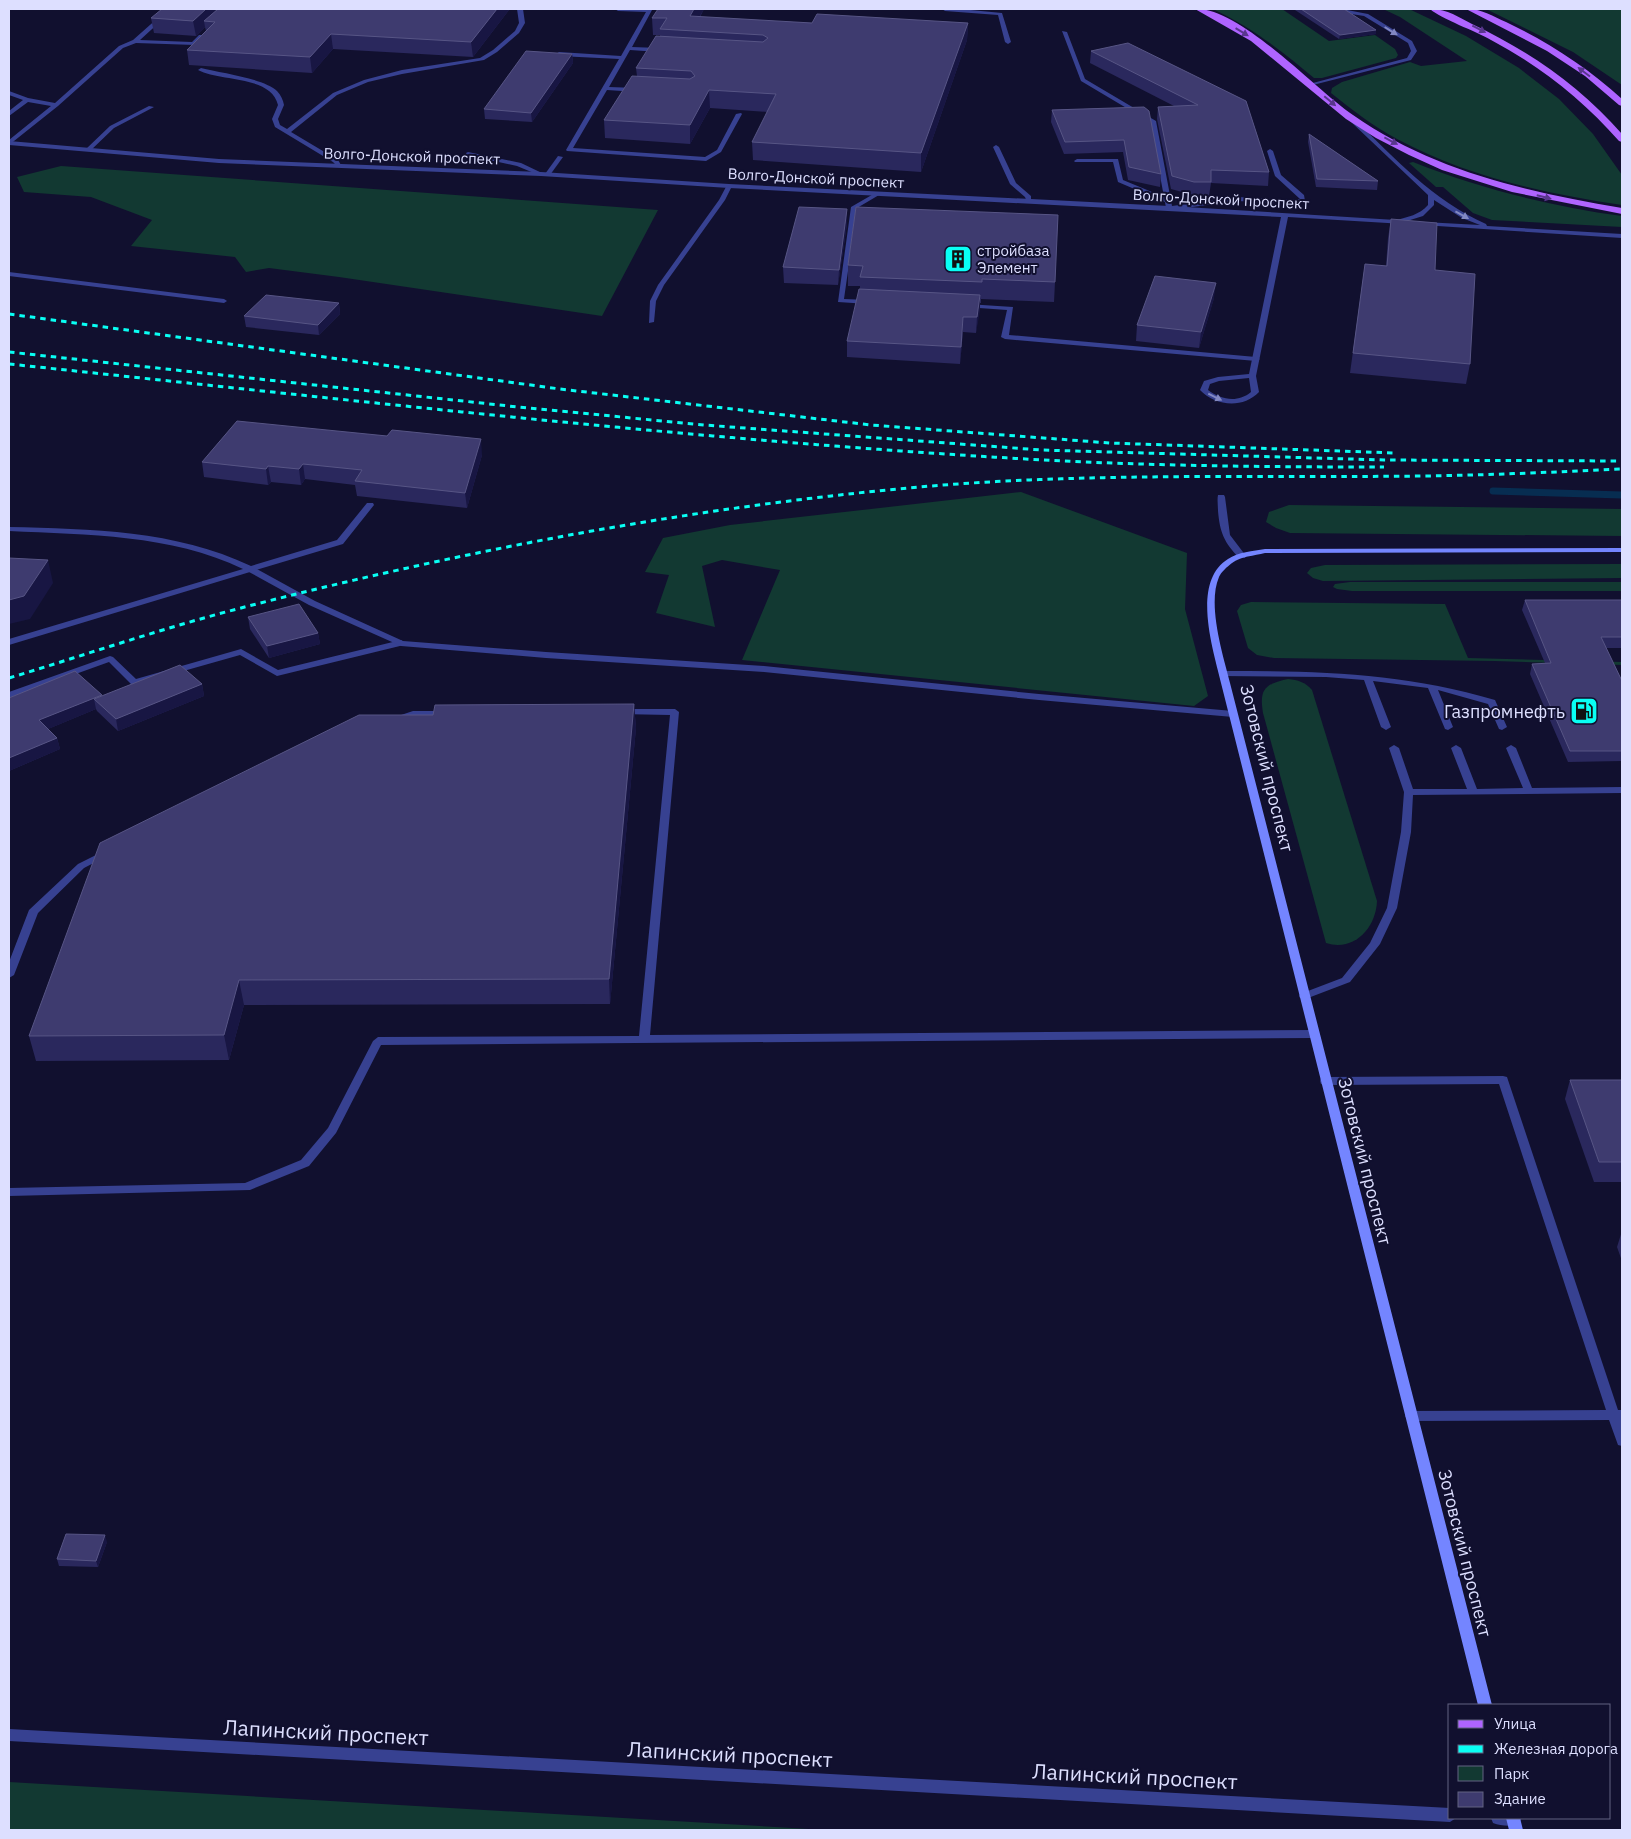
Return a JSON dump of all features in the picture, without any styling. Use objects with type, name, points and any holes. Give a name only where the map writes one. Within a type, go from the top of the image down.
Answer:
[{"type":"main road","points":[[1200,9],[1249,36],[1349,117],[1413,153],[1473,177],[1550,198],[1622,211]]},
{"type":"main road","points":[[1434,9],[1488,34],[1541,66],[1588,103],[1622,139]]},
{"type":"main road","points":[[1470,9],[1550,49],[1577,67],[1622,103]]},
{"type":"street","points":[[9,143],[56,105],[121,47],[135,41],[171,9]]},
{"type":"street","points":[[286,132],[335,94],[366,81],[402,72],[482,59],[517,32],[522,23],[520,9]]},
{"type":"street","points":[[618,9],[652,10]]},
{"type":"street","points":[[945,9],[1000,14],[1008,42]]},
{"type":"street","points":[[652,10],[569,150],[706,159],[720,151],[739,114]]},
{"type":"street","points":[[1311,85],[1409,58],[1414,51],[1410,42],[1366,15],[1347,12]]},
{"type":"street","points":[[135,41],[193,44],[205,32]]},
{"type":"street","points":[[1064,32],[1083,80],[1153,121],[1168,204]]},
{"type":"street","points":[[628,48],[667,51]]},
{"type":"street","points":[[548,54],[623,58]]},
{"type":"street","points":[[201,70],[259,84],[274,91],[281,105],[275,119],[277,126],[336,161],[338,165]]},
{"type":"street","points":[[605,88],[644,90]]},
{"type":"street","points":[[9,93],[28,100],[56,105]]},
{"type":"street","points":[[9,114],[28,100]]},
{"type":"street","points":[[88,150],[112,127],[151,107]]},
{"type":"street","points":[[1349,117],[1431,194],[1459,214],[1497,229]]},
{"type":"street","name":"Волго-Донской проспект","points":[[9,143],[219,161],[544,174],[729,186],[1028,201],[1168,204],[1285,215],[1622,236]]},
{"type":"street","points":[[996,147],[1013,184],[1028,196],[1028,201]]},
{"type":"street","points":[[1077,161],[1116,160],[1120,181],[1168,204],[1238,199],[1292,202],[1303,200],[1302,196],[1278,176],[1270,151]]},
{"type":"street","points":[[468,154],[519,164],[544,174],[560,157]]},
{"type":"street","points":[[651,322],[653,301],[661,285],[722,200],[729,186]]},
{"type":"street","points":[[877,194],[854,207],[840,300],[878,302]]},
{"type":"street","points":[[1396,222],[1426,213],[1431,205],[1431,194]]},
{"type":"street","points":[[1252,376],[1218,379],[1207,383],[1204,390],[1210,396],[1223,401],[1238,401],[1251,398],[1256,392],[1252,376],[1285,215]]},
{"type":"street","points":[[9,274],[224,301]]},
{"type":"street","points":[[954,305],[1011,308],[1005,337],[1256,359]]},
{"type":"street","points":[[1221,497],[1224,534],[1231,546],[1242,556],[1264,551],[1292,550],[1622,550]]},
{"type":"street","points":[[9,642],[340,542],[370,506]]},
{"type":"street","points":[[9,529],[138,536],[197,548],[231,558],[312,603],[401,643]]},
{"type":"street","name":"Зотовский проспект","points":[[1242,556],[1226,563],[1215,577],[1212,596],[1213,625],[1233,714],[1313,1034],[1485,1704]]},
{"type":"street","points":[[9,695],[110,659],[134,682],[241,652],[277,673],[401,643],[546,655],[764,669],[1039,697],[1233,714]]},
{"type":"street","points":[[1225,674],[1311,674],[1368,678],[1461,692],[1492,702],[1502,727]]},
{"type":"street","points":[[1368,678],[1386,727]]},
{"type":"street","points":[[1432,687],[1448,727]]},
{"type":"street","points":[[616,712],[675,712],[644,1040]]},
{"type":"street","points":[[395,720],[413,714],[452,714]]},
{"type":"street","points":[[1304,996],[1346,980],[1375,944],[1392,908],[1406,832],[1409,792],[1394,748]]},
{"type":"street","points":[[1456,748],[1474,791]]},
{"type":"street","points":[[1511,748],[1529,791]]},
{"type":"street","points":[[1409,792],[1622,790]]},
{"type":"street","points":[[9,975],[33,912],[80,866],[116,848]]},
{"type":"street","points":[[9,1192],[246,1188],[305,1163],[332,1130],[378,1041],[1313,1034]]},
{"type":"street","points":[[1325,1081],[1503,1080],[1618,1415],[1622,1441]]},
{"type":"street","points":[[1411,1416],[1618,1415]]},
{"type":"street","name":"Лапинский проспект","points":[[9,1735],[1448,1815]]},
{"type":"green space","points":[[1213,9],[1282,9],[1329,41],[1375,35],[1395,49],[1398,55],[1396,58],[1322,78],[1314,78],[1266,40]]},
{"type":"green space","points":[[1383,9],[1409,9],[1466,36],[1519,68],[1559,99],[1593,134],[1622,175],[1622,205],[1593,201],[1506,182],[1450,163],[1388,134],[1331,93],[1332,88],[1342,82],[1410,62],[1421,66],[1467,61],[1400,17]]},
{"type":"green space","points":[[1486,9],[1622,9],[1622,85],[1573,52]]},
{"type":"green space","points":[[1413,162],[1464,180],[1542,202],[1622,216],[1622,227],[1492,220],[1473,213],[1443,187],[1436,187],[1409,163]]},
{"type":"green space","points":[[61,166],[658,210],[602,316],[269,268],[246,272],[235,257],[131,246],[152,220],[91,197],[24,192],[17,177]]},
{"type":"green space","points":[[1021,492],[1187,553],[1185,609],[1208,696],[1194,706],[742,660],[780,570],[722,560],[702,566],[715,627],[656,613],[669,575],[645,572],[663,538],[730,525]]},
{"type":"green space","points":[[1289,505],[1622,509],[1622,536],[1290,533],[1266,522],[1269,512]]},
{"type":"green space","points":[[1622,564],[1622,578],[1323,581],[1313,578],[1307,573],[1311,568],[1325,565]]},
{"type":"green space","points":[[1350,582],[1622,582],[1622,591],[1352,591],[1333,587],[1335,584]]},
{"type":"green space","points":[[1251,602],[1445,604],[1468,658],[1622,662],[1622,665],[1274,658],[1257,655],[1248,648],[1237,611],[1241,605]]},
{"type":"green space","points":[[1288,679],[1301,682],[1312,690],[1377,901],[1376,911],[1368,929],[1362,936],[1346,944],[1326,943],[1263,713],[1262,698],[1265,689],[1274,683]]},
{"type":"green space","points":[[9,1782],[826,1830],[9,1830]]},
{"type":"building","points":[[162,9],[206,9],[193,21],[151,18]]},
{"type":"building","points":[[218,9],[497,9],[471,42],[331,34],[310,57],[187,50],[215,22],[204,21]]},
{"type":"building","points":[[658,9],[694,9],[690,16],[812,23],[817,14],[968,23],[921,153],[752,142],[776,94],[709,90],[690,125],[604,120],[632,76],[690,79],[695,76],[691,71],[636,68],[656,36],[763,42],[768,38],[763,35],[660,29],[667,18],[652,18]]},
{"type":"building","points":[[1301,9],[1344,9],[1376,30],[1340,35]]},
{"type":"building","points":[[1128,43],[1246,101],[1269,172],[1211,170],[1211,182],[1194,182],[1172,176],[1158,107],[1198,105],[1091,51]]},
{"type":"building","points":[[526,51],[572,54],[531,113],[484,109]]},
{"type":"building","points":[[1144,107],[1149,111],[1161,174],[1129,167],[1124,140],[1065,142],[1052,110]]},
{"type":"building","points":[[1309,134],[1378,181],[1317,179]]},
{"type":"building","points":[[799,207],[847,209],[839,270],[783,267]]},
{"type":"building","name":"стройбаза Элемент","points":[[856,207],[1058,215],[1055,282],[982,279],[982,282],[860,277],[863,266],[848,265]]},
{"type":"building","points":[[1391,219],[1437,223],[1435,270],[1475,274],[1470,364],[1353,353],[1365,264],[1387,266]]},
{"type":"building","points":[[1155,276],[1216,283],[1201,332],[1137,325]]},
{"type":"building","points":[[859,289],[980,295],[977,317],[963,317],[961,347],[847,341]]},
{"type":"building","points":[[266,295],[339,303],[318,325],[244,316]]},
{"type":"building","points":[[237,421],[387,436],[392,430],[481,439],[465,493],[355,481],[362,470],[303,464],[299,469],[268,466],[266,469],[202,462]]},
{"type":"building","points":[[9,558],[48,560],[24,596],[9,600]]},
{"type":"building","points":[[1525,600],[1622,600],[1622,637],[1601,637],[1622,681],[1622,751],[1570,751],[1532,664],[1551,663]]},
{"type":"building","points":[[299,604],[318,633],[267,646],[248,617]]},
{"type":"building","points":[[180,665],[202,684],[116,719],[94,699]]},
{"type":"building","points":[[75,671],[102,695],[39,720],[57,738],[9,758],[9,698]]},
{"type":"building","points":[[634,704],[609,979],[239,980],[224,1035],[29,1036],[100,843],[359,715],[433,715],[435,705]]},
{"type":"building","points":[[1570,1080],[1622,1080],[1622,1162],[1599,1162]]},
{"type":"building","points":[[66,1534],[105,1535],[96,1561],[57,1559]]},
{"type":"waterway","points":[[1493,491],[1622,495]]},
{"type":"railway","points":[[9,314],[560,389],[871,425],[1110,443],[1396,453]]},
{"type":"railway","points":[[9,352],[518,407],[704,425],[1041,450],[1384,460],[1622,461]]},
{"type":"railway","points":[[9,364],[655,431],[914,452],[1129,464],[1384,467]]},
{"type":"railway","points":[[9,678],[180,625],[320,588],[486,551],[654,520],[738,508],[908,488],[1037,480],[1166,477],[1425,476],[1622,469]]},
{"type":"place","name":"стройбаза Элемент","points":[[958,259]]},
{"type":"place","name":"Газпромнефть","points":[[1584,711]]}]
